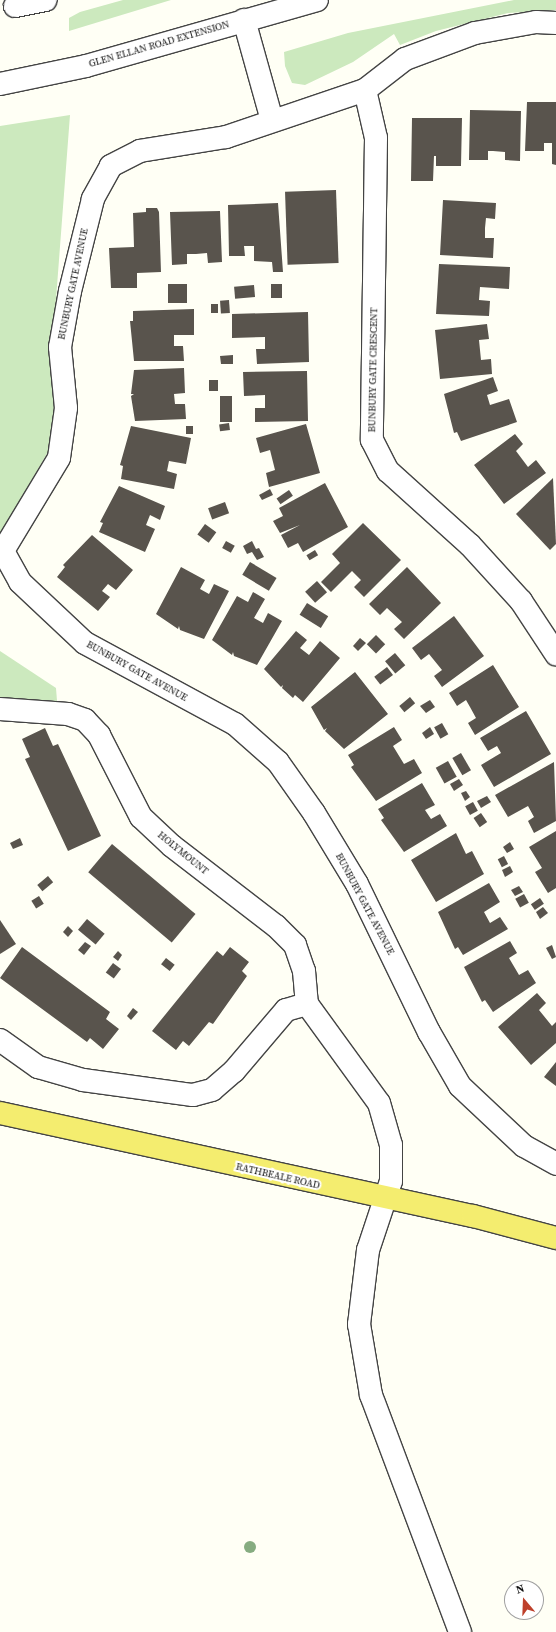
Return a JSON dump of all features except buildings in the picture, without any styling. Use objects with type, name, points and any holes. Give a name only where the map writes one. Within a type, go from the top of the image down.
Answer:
[{"type":"main road","name":"RATHBEALE ROAD","points":[[0,1113],[387,1198],[556,1238]]},
{"type":"street","points":[[15,6],[45,0]]},
{"type":"street","name":"GLEN ELLAN ROAD EXTENSION","points":[[0,84],[86,66],[317,0]]},
{"type":"street","points":[[244,20],[272,120]]},
{"type":"street","name":"BUNBURY GATE AVENUE","points":[[556,23],[536,22],[475,33],[405,59],[364,90],[272,120],[226,137],[140,151],[111,166],[92,199],[70,291],[60,347],[66,408],[58,458],[3,551],[20,582],[85,643],[235,724],[278,762],[314,814],[357,884],[429,1032],[460,1086],[524,1146],[556,1164]]},
{"type":"street","name":"BUNBURY GATE CRESCENT","points":[[364,90],[376,138],[372,440],[388,471],[470,545],[511,590],[556,654]]},
{"type":"street","name":"HOLYMOUNT","points":[[0,709],[68,714],[85,720],[99,735],[142,817],[172,846],[271,921],[295,945],[304,971],[307,1004]]},
{"type":"street","points":[[0,1040],[38,1067],[83,1080],[193,1095],[212,1090],[234,1071],[286,1010],[307,1004],[378,1103],[387,1122],[391,1145],[387,1198],[368,1250],[359,1324],[371,1395],[460,1632]]},
{"type":"green space","points":[[123,0],[171,0],[69,31],[69,18],[80,12]]},
{"type":"green space","points":[[514,0],[556,0],[556,10],[508,13],[436,31],[400,45],[394,34],[353,62],[305,85],[292,83],[285,66],[284,52],[348,33]]},
{"type":"green space","points":[[70,115],[52,352],[58,407],[49,450],[0,535],[0,126]]},
{"type":"green space","points":[[0,651],[56,688],[57,701],[0,699]]}]
